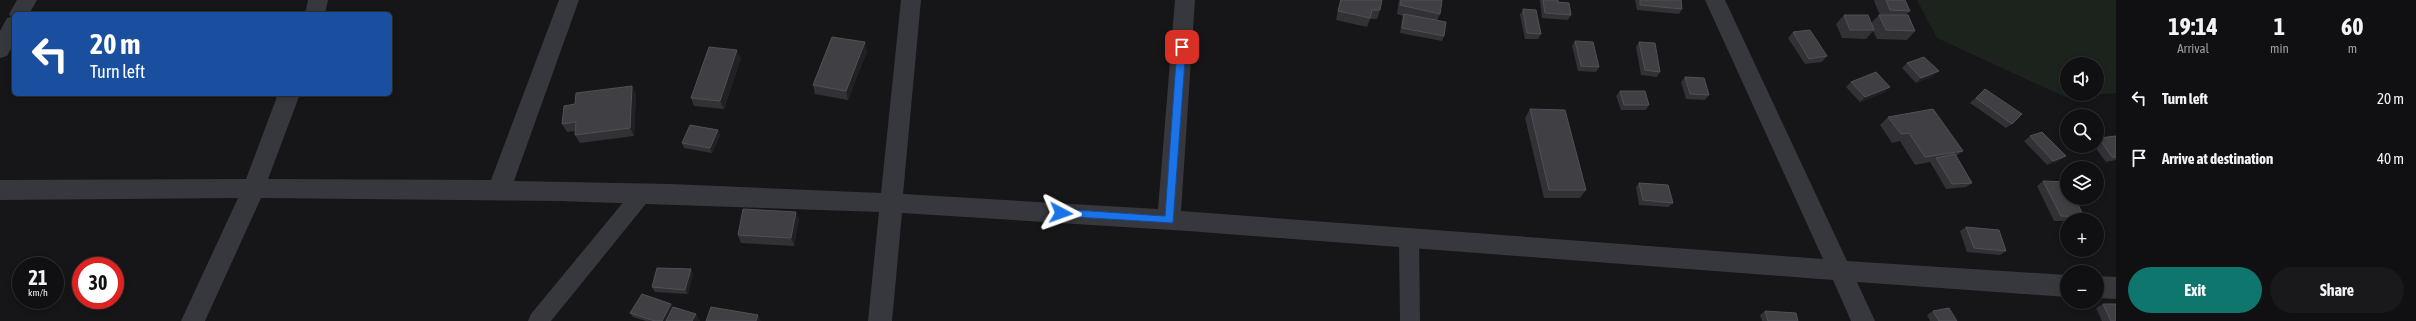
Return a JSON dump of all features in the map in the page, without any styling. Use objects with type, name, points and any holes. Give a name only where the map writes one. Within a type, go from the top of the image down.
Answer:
[{"type":"street","points":[[21,12],[27,0]]},
{"type":"street","points":[[315,12],[318,0]]},
{"type":"street","points":[[499,190],[569,0]]},
{"type":"street","points":[[880,321],[911,0]]},
{"type":"street","points":[[1169,220],[1185,0]]},
{"type":"street","points":[[1715,0],[1839,272],[1863,321]]},
{"type":"street","points":[[0,50],[12,28]]},
{"type":"street","points":[[193,321],[254,188],[287,96]]},
{"type":"street","points":[[0,190],[254,188],[499,190],[891,202],[1409,237],[1839,272],[2060,286]]},
{"type":"street","points":[[2104,287],[2116,288]]},
{"type":"lane","points":[[538,321],[642,194]]},
{"type":"lane","points":[[1409,237],[1410,321]]},
{"type":"shaded area","points":[[1917,0],[2116,0],[2116,93],[2104,94],[2104,57],[2060,57],[2060,95],[1937,38]]},
{"type":"building","points":[[1341,0],[1382,0],[1380,10],[1372,10],[1370,18],[1338,11]]},
{"type":"building","points":[[1401,0],[1442,0],[1440,14],[1400,5]]},
{"type":"building","points":[[1543,0],[1558,0],[1558,2],[1569,3],[1571,15],[1545,13]]},
{"type":"building","points":[[1640,0],[1681,0],[1682,9],[1640,5]]},
{"type":"building","points":[[1886,0],[1905,0],[1910,11],[1890,10]]},
{"type":"building","points":[[1523,9],[1536,10],[1541,34],[1527,33]]},
{"type":"building","points":[[1404,14],[1446,22],[1444,36],[1402,28]]},
{"type":"building","points":[[1844,15],[1868,15],[1874,30],[1850,30]]},
{"type":"building","points":[[1879,15],[1908,15],[1915,31],[1886,30]]},
{"type":"building","points":[[1810,30],[1827,56],[1809,59],[1793,32]]},
{"type":"building","points":[[832,37],[865,42],[846,91],[813,85]]},
{"type":"building","points":[[1575,41],[1593,42],[1599,67],[1581,66]]},
{"type":"building","points":[[1639,42],[1655,43],[1660,72],[1645,70]]},
{"type":"building","points":[[709,47],[737,50],[720,101],[691,98]]},
{"type":"building","points":[[1924,57],[1939,71],[1921,78],[1907,63]]},
{"type":"building","points":[[1876,72],[1890,87],[1865,97],[1851,82]]},
{"type":"building","points":[[1685,77],[1704,78],[1709,95],[1690,94]]},
{"type":"building","points":[[632,86],[630,128],[575,135],[576,122],[562,124],[564,106],[575,104],[576,93]]},
{"type":"building","points":[[1985,89],[2022,114],[2012,124],[1976,98]]},
{"type":"building","points":[[1620,91],[1645,91],[1649,105],[1624,105]]},
{"type":"building","points":[[1530,109],[1565,110],[1586,190],[1549,190]]},
{"type":"building","points":[[1933,109],[1963,151],[1925,157],[1909,133],[1901,134],[1888,117]]},
{"type":"building","points":[[690,125],[718,130],[710,148],[682,143]]},
{"type":"building","points":[[2042,132],[2060,150],[2060,153],[2063,153],[2066,156],[2053,161],[2030,136]]},
{"type":"building","points":[[2116,136],[2116,157],[2112,157],[2104,145],[2104,137]]},
{"type":"building","points":[[1955,154],[1972,183],[1952,184],[1936,158]]},
{"type":"building","points":[[2043,181],[2060,182],[2060,205],[2078,205],[2082,213],[2060,214]]},
{"type":"building","points":[[1639,183],[1668,185],[1673,203],[1643,200]]},
{"type":"building","points":[[743,209],[796,212],[791,238],[738,235]]},
{"type":"building","points":[[1966,227],[1999,230],[2006,251],[1974,248]]},
{"type":"building","points":[[657,268],[691,269],[685,290],[652,287]]},
{"type":"building","points":[[642,294],[671,304],[662,321],[655,321],[630,313]]},
{"type":"building","points":[[2104,304],[2116,304],[2116,321],[2111,321]]},
{"type":"building","points":[[673,307],[696,314],[692,321],[666,321]]},
{"type":"building","points":[[711,307],[758,315],[756,321],[706,321]]},
{"type":"building","points":[[1949,308],[1957,321],[1939,321],[1933,311]]},
{"type":"building","points":[[1765,311],[1796,313],[1798,321],[1768,321]]},
{"type":"route","points":[[1061,213],[1169,220],[1182,47]]}]
